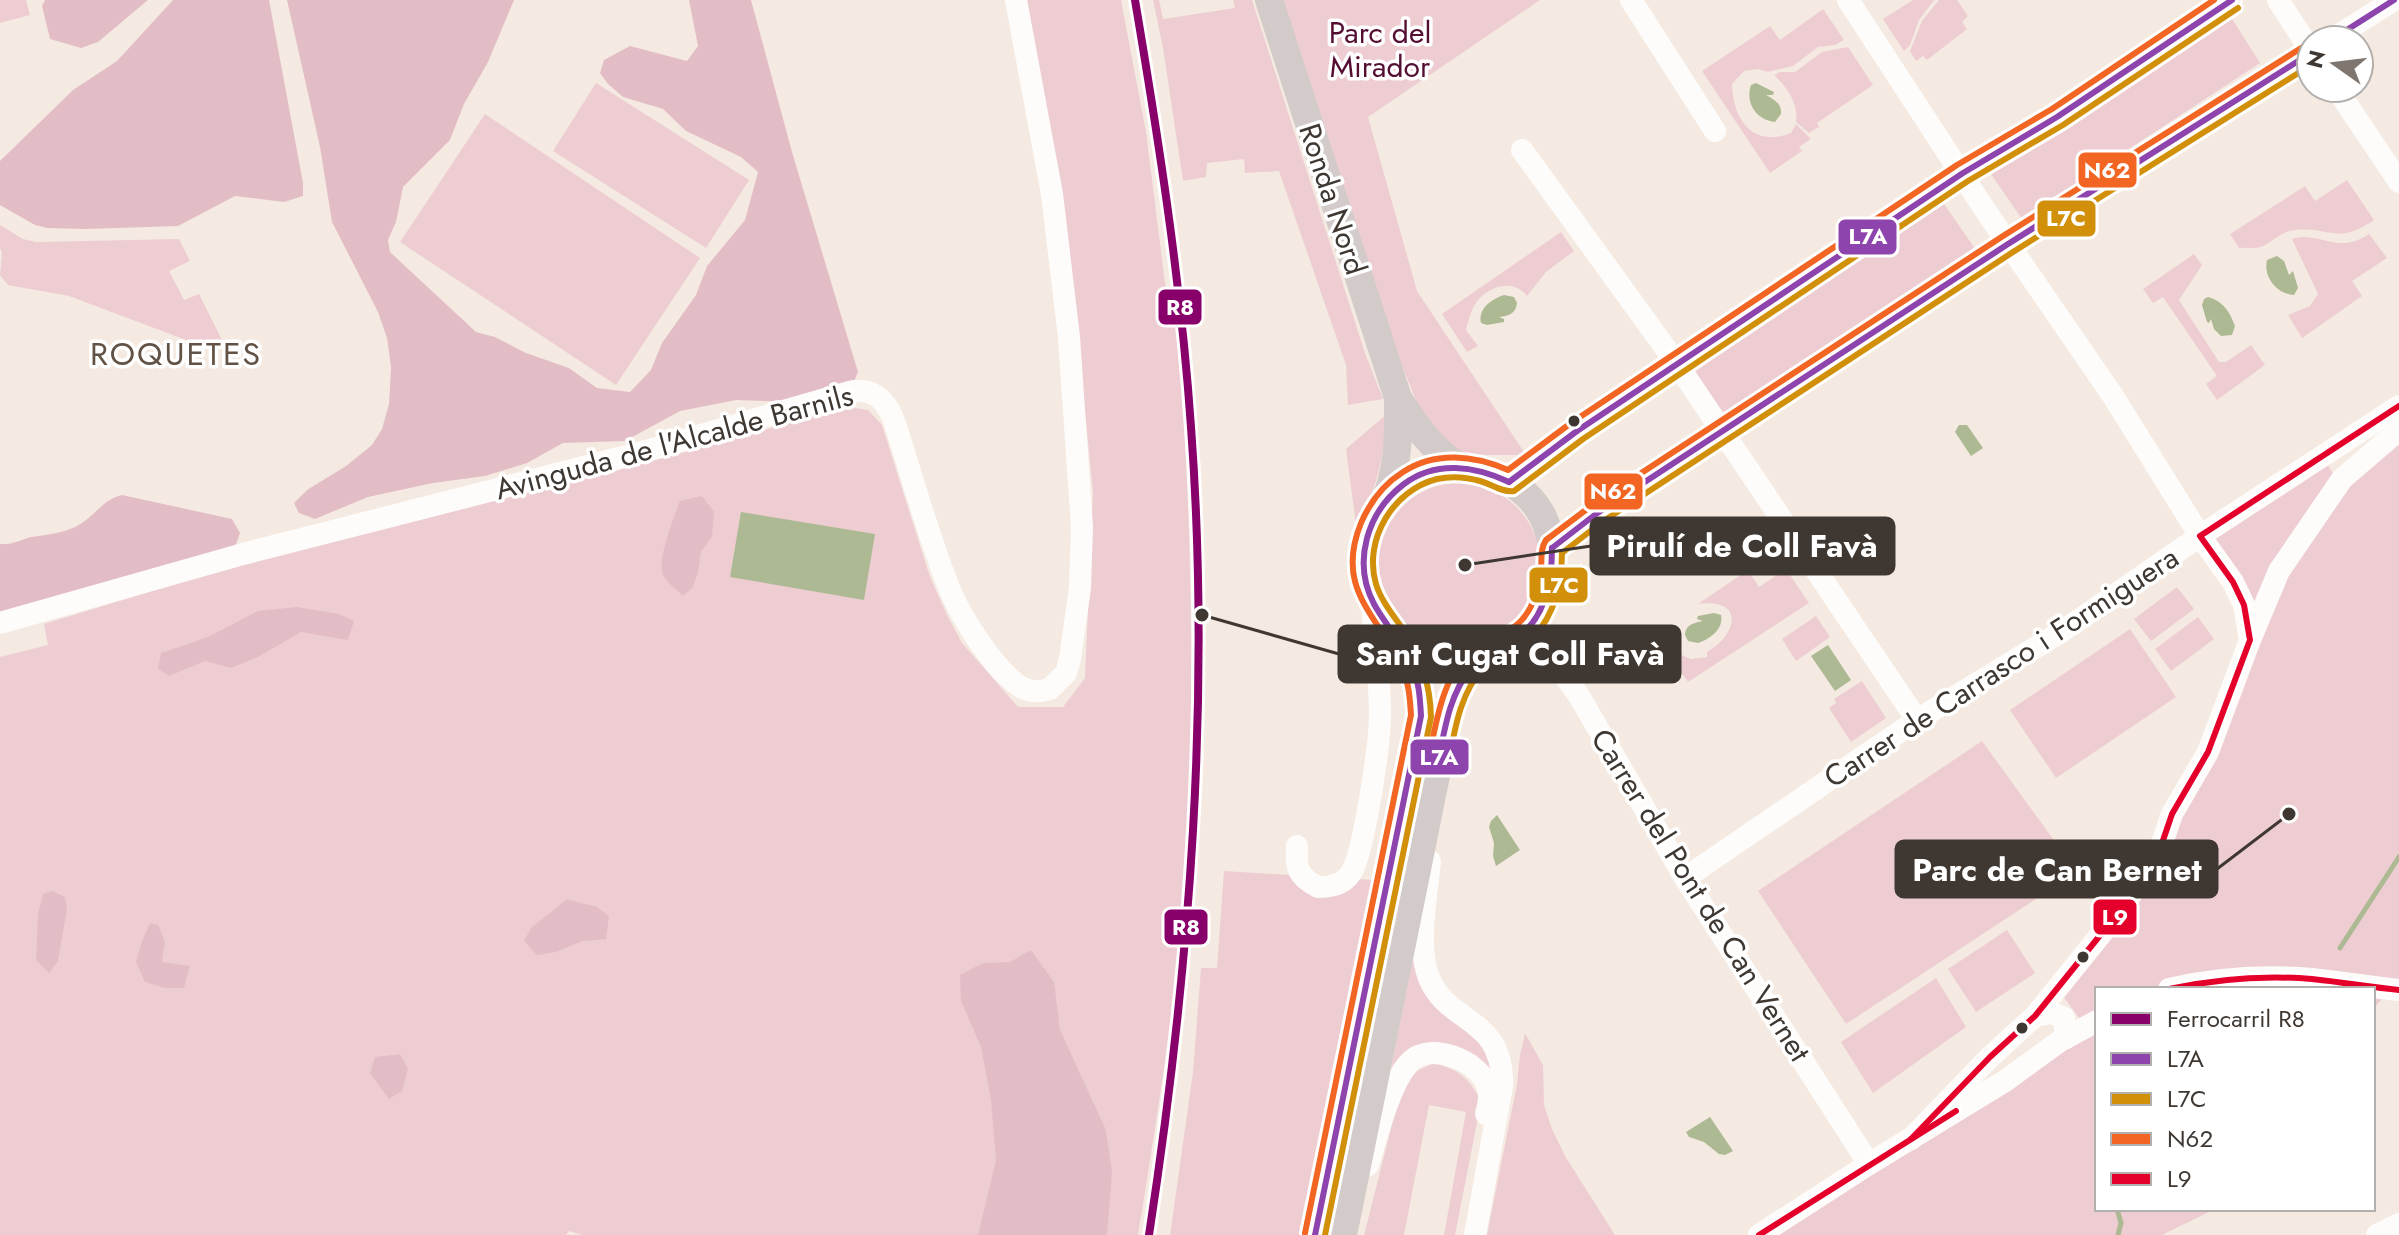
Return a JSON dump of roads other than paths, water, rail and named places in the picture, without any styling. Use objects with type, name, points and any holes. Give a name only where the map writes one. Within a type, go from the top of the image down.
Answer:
[{"type":"main road","name":"Ronda Nord","points":[[1269,0],[1398,398],[1420,432],[1435,449],[1457,465]]},
{"type":"main road","name":"Ronda Nord","points":[[1315,1235],[1421,716],[1416,673],[1394,631],[1373,603],[1365,581],[1363,561],[1369,531],[1391,487],[1395,469],[1398,398]]},
{"type":"main road","name":"Ronda Nord","points":[[1384,501],[1403,484],[1422,473],[1457,465],[1478,469],[1509,482],[1527,496],[1546,524],[1552,548],[1553,570],[1540,613],[1517,639],[1481,656],[1440,657],[1413,645],[1394,631]]},
{"type":"main road","points":[[1344,1235],[1453,700],[1466,673],[1481,656]]},
{"type":"street","name":"Avinguda de l'Alcalde Barnils","points":[[0,623],[243,554],[646,451],[849,392],[865,391],[882,398],[893,418],[939,560],[962,616],[993,660],[1013,681],[1031,691],[1050,689],[1066,673],[1070,659],[1080,588],[1082,527],[1069,337],[1052,194],[1016,0]]},
{"type":"street","points":[[1631,0],[1715,131]]},
{"type":"street","points":[[1848,0],[2008,244],[2113,396],[2200,536],[2233,582],[2244,605],[2250,640]]},
{"type":"street","points":[[1509,482],[1577,431],[1963,173],[2057,117],[2232,0]]},
{"type":"street","points":[[2278,0],[2295,27]]},
{"type":"street","points":[[2356,24],[2394,0]]},
{"type":"street","points":[[1552,548],[1596,514],[2008,244],[2295,62]]},
{"type":"street","points":[[2347,104],[2399,182]]},
{"type":"street","points":[[1522,150],[1677,364],[1917,720]]},
{"type":"street","name":"Carrer de Carrasco i Formiguera","points":[[1685,878],[1917,720],[2064,630],[2200,536],[2399,406]]},
{"type":"street","points":[[1911,1139],[1990,1057],[2043,1014],[2064,979],[2114,918],[2157,858],[2172,814],[2208,752],[2279,571],[2342,479],[2399,430]]},
{"type":"street","points":[[2233,582],[2252,587],[2279,571]]},
{"type":"street","points":[[1297,846],[1301,875],[1318,887],[1339,884],[1355,866],[1380,717],[1373,603]]},
{"type":"street","name":"Carrer del Pont de Can Vernet","points":[[1527,630],[1579,696],[1685,878],[1869,1164]]},
{"type":"street","points":[[1439,760],[1423,935],[1425,964],[1437,992],[1488,1037],[1498,1052],[1502,1067],[1502,1086],[1475,1235]]},
{"type":"street","points":[[2181,987],[2227,979],[2267,977],[2314,979],[2368,987]]},
{"type":"street","points":[[2375,988],[2399,990]]},
{"type":"street","points":[[2043,1014],[2064,1018],[2066,1038]]},
{"type":"street","points":[[1759,1235],[2095,1022]]},
{"type":"street","points":[[1344,1235],[1403,1068],[1414,1057],[1429,1053],[1443,1054],[1475,1068],[1485,1079],[1489,1091],[1463,1235]]},
{"type":"street","points":[[1990,1057],[1992,1073],[2005,1081]]},
{"type":"street","points":[[2377,1235],[2399,1224]]},
{"type":"waterway","points":[[2340,948],[2399,857]]},
{"type":"waterway","points":[[2118,1211],[2121,1223],[2118,1235]]},
{"type":"rail line","name":"R8","points":[[1135,0],[1161,160],[1181,320],[1197,528],[1199,630],[1193,832],[1186,933],[1149,1235]]},
{"type":"place","name":"Pirulí de Coll Favà","points":[[1465,565]]},
{"type":"place","name":"Sant Cugat Coll Favà","points":[[1202,615]]},
{"type":"place","name":"Parc de Can Bernet","points":[[2289,814]]},
{"type":"district","name":"ROQUETES","points":[[176,354]]},
{"type":"park label","name":"Parc del Mirador","points":[[1380,49]]}]
